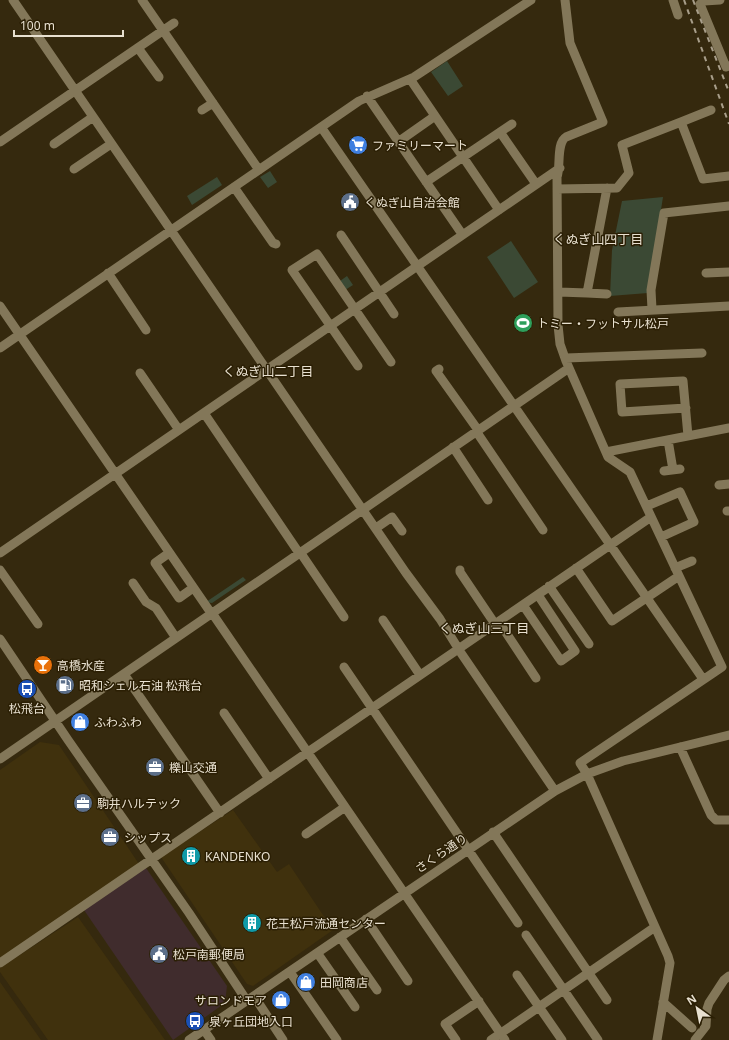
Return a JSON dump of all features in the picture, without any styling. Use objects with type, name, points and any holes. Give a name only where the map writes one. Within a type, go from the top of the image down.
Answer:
[{"type":"street","points":[[13,0],[459,648],[555,791]]},
{"type":"street","points":[[142,0],[258,170]]},
{"type":"street","points":[[0,348],[368,96],[410,79],[531,0]]},
{"type":"street","points":[[565,0],[570,43],[603,122],[562,139],[560,145],[560,168],[557,177],[559,292],[558,325],[560,344],[608,457],[630,472],[722,667],[580,763],[587,774],[670,963],[657,1040]]},
{"type":"street","points":[[673,0],[678,15]]},
{"type":"street","points":[[720,0],[699,2],[726,67],[729,66]]},
{"type":"street","points":[[0,142],[174,23]]},
{"type":"street","points":[[138,48],[158,77]]},
{"type":"street","points":[[410,79],[499,210]]},
{"type":"street","points":[[368,96],[462,234]]},
{"type":"street","points":[[202,110],[213,103]]},
{"type":"street","points":[[557,189],[617,188],[629,173],[622,145],[711,110]]},
{"type":"street","points":[[398,142],[435,116]]},
{"type":"street","points":[[54,144],[93,117]]},
{"type":"street","points":[[681,122],[703,179],[729,176]]},
{"type":"street","points":[[426,182],[512,124]]},
{"type":"street","points":[[321,127],[418,265],[556,469],[703,679]]},
{"type":"street","points":[[500,132],[536,184]]},
{"type":"street","points":[[74,169],[111,144]]},
{"type":"street","points":[[0,552],[204,414],[354,308],[560,168]]},
{"type":"street","points":[[234,187],[273,243],[276,244]]},
{"type":"street","points":[[587,293],[607,188]]},
{"type":"street","points":[[652,309],[651,290],[664,213],[729,206]]},
{"type":"street","points":[[341,235],[394,314]]},
{"type":"street","points":[[358,366],[292,270],[317,254],[391,362]]},
{"type":"street","points":[[706,273],[729,272]]},
{"type":"street","points":[[108,274],[147,330]]},
{"type":"street","points":[[559,292],[608,294]]},
{"type":"street","points":[[0,306],[503,1037]]},
{"type":"street","points":[[618,312],[729,306]]},
{"type":"street","points":[[566,358],[702,352]]},
{"type":"street","points":[[0,758],[569,368]]},
{"type":"street","points":[[439,369],[436,371],[543,530]]},
{"type":"street","points":[[140,374],[179,430]]},
{"type":"street","points":[[686,408],[622,412],[620,384],[683,381],[686,408],[688,436]]},
{"type":"street","points":[[204,414],[344,617]]},
{"type":"street","points":[[606,452],[729,428]]},
{"type":"street","points":[[668,440],[672,470]]},
{"type":"street","points":[[453,447],[488,500]]},
{"type":"street","points":[[719,485],[729,484]]},
{"type":"street","points":[[647,506],[680,492],[694,522],[661,537]]},
{"type":"street","points":[[376,528],[392,517],[402,531]]},
{"type":"street","points":[[0,964],[651,517]]},
{"type":"street","points":[[169,553],[154,563],[179,598],[193,588]]},
{"type":"street","points":[[576,568],[612,621],[692,561]]},
{"type":"street","points":[[0,570],[38,624]]},
{"type":"street","points":[[460,570],[536,678]]},
{"type":"street","points":[[133,583],[146,602],[156,608],[176,638]]},
{"type":"street","points":[[549,586],[589,644]]},
{"type":"street","points":[[523,605],[561,661],[575,651],[538,595]]},
{"type":"street","points":[[383,620],[420,675]]},
{"type":"street","points":[[0,639],[151,860],[250,998],[283,1040]]},
{"type":"street","points":[[344,667],[518,923]]},
{"type":"street","points":[[124,674],[220,813]]},
{"type":"street","points":[[224,713],[269,779]]},
{"type":"street","name":"さくら通り","points":[[189,1040],[318,954],[366,919],[555,791],[587,774],[623,760],[729,735]]},
{"type":"street","points":[[680,747],[712,815],[716,820],[729,820]]},
{"type":"street","points":[[306,834],[345,807]]},
{"type":"street","points":[[493,832],[607,1000]]},
{"type":"street","points":[[366,919],[408,980]]},
{"type":"street","points":[[491,1040],[503,1037],[539,1007],[655,927]]},
{"type":"street","points":[[526,935],[598,1040]]},
{"type":"street","points":[[340,937],[377,990]]},
{"type":"street","points":[[318,954],[355,1007]]},
{"type":"street","points":[[290,972],[337,1040]]},
{"type":"street","points":[[517,975],[562,1040]]},
{"type":"street","points":[[695,1040],[706,1026],[707,1009],[709,1004],[724,980],[729,976]]},
{"type":"street","points":[[456,1040],[445,1024],[479,1001]]},
{"type":"street","points":[[663,1002],[692,1028]]},
{"type":"street","points":[[204,1030],[211,1040]]},
{"type":"shaded area","points":[[40,742],[59,745],[139,864],[0,960],[0,770]]},
{"type":"shaded area","points":[[233,810],[277,872],[289,864],[333,930],[253,986],[247,984],[161,857]]},
{"type":"shaded area","points":[[146,868],[227,986],[225,1003],[173,1040],[84,910]]},
{"type":"shaded area","points":[[78,917],[165,1040],[48,1040],[0,972],[0,968]]},
{"type":"shaded area","points":[[0,982],[41,1040],[0,1040]]},
{"type":"green space","points":[[447,61],[463,86],[448,96],[431,72]]},
{"type":"green space","points":[[270,171],[277,182],[268,188],[260,177]]},
{"type":"green space","points":[[217,177],[222,185],[192,205],[187,196]]},
{"type":"green space","points":[[663,197],[648,293],[610,296],[612,250],[622,201]]},
{"type":"green space","name":"トミー・フットサル松戸","points":[[511,241],[538,282],[514,298],[487,257]]},
{"type":"green space","points":[[347,276],[353,285],[345,290],[340,281]]},
{"type":"green space","points":[[243,577],[246,580],[212,603],[206,602]]},
{"type":"railway","points":[[684,0],[729,124]]},
{"type":"railway","points":[[693,0],[729,92]]},
{"type":"place","name":"ファミリーマート","points":[[358,145]]},
{"type":"place","name":"くぬぎ山自治会館","points":[[350,202]]},
{"type":"place","name":"トミー・フットサル松戸","points":[[523,323]]},
{"type":"place","name":"高橋水産","points":[[43,665]]},
{"type":"place","name":"昭和シェル石油 松飛台","points":[[65,685]]},
{"type":"place","name":"松飛台","points":[[27,689]]},
{"type":"place","name":"ふわふわ","points":[[80,722]]},
{"type":"place","name":"櫟山交通","points":[[155,767]]},
{"type":"place","name":"駒井ハルテック","points":[[83,803]]},
{"type":"place","name":"シップス","points":[[110,837]]},
{"type":"place","name":"KANDENKO","points":[[191,856]]},
{"type":"place","name":"花王松戸流通センター","points":[[252,923]]},
{"type":"place","name":"松戸南郵便局","points":[[159,954]]},
{"type":"place","name":"田岡商店","points":[[306,982]]},
{"type":"place","name":"サロンドモア","points":[[281,1000]]},
{"type":"place","name":"泉ヶ丘団地入口","points":[[195,1021]]},
{"type":"district","name":"くぬぎ山四丁目","points":[[598,239]]},
{"type":"district","name":"くぬぎ山二丁目","points":[[268,371]]},
{"type":"district","name":"くぬぎ山三丁目","points":[[484,628]]}]
